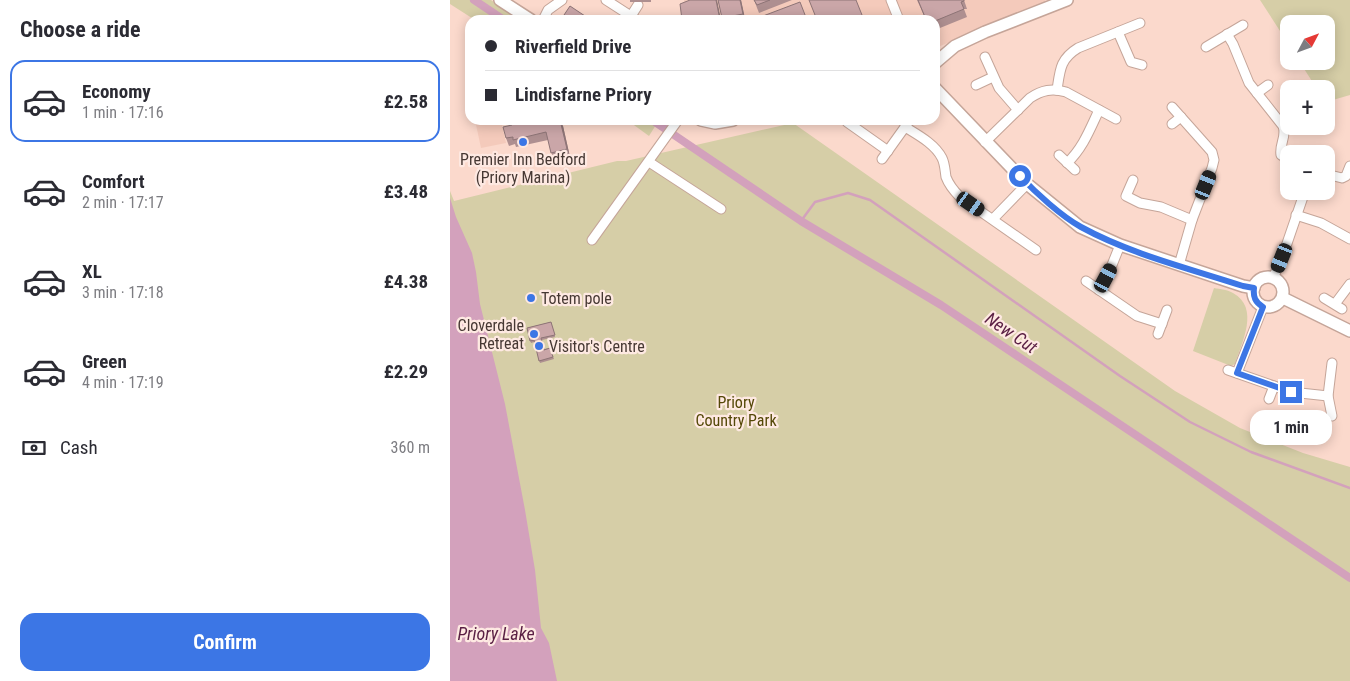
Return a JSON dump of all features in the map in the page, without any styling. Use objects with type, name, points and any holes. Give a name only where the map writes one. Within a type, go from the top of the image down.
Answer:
[{"type":"street","points":[[500,0],[523,15]]},
{"type":"street","points":[[546,15],[548,10],[562,0]]},
{"type":"street","points":[[606,0],[629,15]]},
{"type":"street","points":[[891,0],[897,15]]},
{"type":"street","points":[[940,59],[955,46],[1067,0]]},
{"type":"street","points":[[635,15],[638,5]]},
{"type":"street","points":[[1057,90],[1062,63],[1070,53],[1140,23]]},
{"type":"street","points":[[1206,47],[1243,25]]},
{"type":"street","points":[[1118,32],[1128,66],[1142,65]]},
{"type":"street","points":[[1227,34],[1249,83],[1283,126],[1285,131],[1281,145]]},
{"type":"street","points":[[985,57],[993,77],[1004,95],[1018,110]]},
{"type":"street","points":[[976,86],[993,77]]},
{"type":"street","points":[[1257,93],[1268,85]]},
{"type":"street","points":[[986,142],[1037,93],[1046,90],[1057,90],[1116,119]]},
{"type":"street","points":[[940,93],[1027,184],[1080,227],[1120,245],[1254,288]]},
{"type":"street","points":[[1172,107],[1199,139],[1208,146],[1214,160],[1192,220],[1179,265]]},
{"type":"street","points":[[1067,163],[1079,150],[1099,110]]},
{"type":"street","points":[[1172,124],[1181,117]]},
{"type":"street","points":[[592,240],[674,125]]},
{"type":"street","points":[[851,125],[888,151]]},
{"type":"street","points":[[882,159],[907,125]]},
{"type":"street","points":[[909,125],[942,158],[947,180],[960,197],[1036,250]]},
{"type":"street","points":[[1059,155],[1075,170]]},
{"type":"street","points":[[649,162],[721,209]]},
{"type":"street","points":[[1335,176],[1342,178],[1346,176],[1350,166]]},
{"type":"street","points":[[1133,180],[1126,196],[1140,203],[1161,207],[1192,220]]},
{"type":"street","points":[[993,220],[1027,184]]},
{"type":"street","points":[[1273,278],[1282,258],[1302,200]]},
{"type":"street","points":[[1296,215],[1320,223],[1350,238]]},
{"type":"street","points":[[1099,290],[1120,245]]},
{"type":"street","points":[[1265,277],[1273,278],[1280,283],[1284,292],[1283,298],[1278,304],[1270,308],[1263,307],[1257,303],[1253,296],[1254,288],[1258,281],[1265,277]]},
{"type":"street","points":[[1086,281],[1137,316],[1162,324]]},
{"type":"street","points":[[1324,298],[1339,306],[1350,284]]},
{"type":"street","points":[[1283,298],[1350,331]]},
{"type":"street","points":[[1263,307],[1232,371],[1291,392],[1328,396]]},
{"type":"street","points":[[1158,334],[1167,310]]},
{"type":"street","points":[[1332,363],[1328,396],[1332,416]]},
{"type":"street","points":[[1269,399],[1274,386]]},
{"type":"shaded area","points":[[684,0],[1045,0],[1047,4],[940,46],[940,15],[686,15]]},
{"type":"shaded area","points":[[476,125],[502,125],[506,143],[481,148]]},
{"type":"green space","points":[[450,0],[491,0],[512,15],[467,15],[450,4]]},
{"type":"green space","points":[[1260,0],[1350,0],[1350,95],[1335,99],[1335,80],[1311,80],[1305,70],[1335,70],[1335,15],[1280,15],[1280,31]]},
{"type":"green space","points":[[634,125],[656,125],[649,136]]},
{"type":"green space","name":"Priory Country Park","points":[[784,125],[796,125],[1175,391],[1240,428],[1303,453],[1350,467],[1350,681],[450,681],[450,191],[454,201],[617,161],[626,161]]},
{"type":"green space","points":[[1214,288],[1233,293],[1241,299],[1246,307],[1247,326],[1245,336],[1235,364],[1231,366],[1193,351]]},
{"type":"water","name":"Priory Lake","points":[[450,198],[472,253],[480,304],[505,404],[525,510],[535,570],[541,628],[549,643],[557,681],[450,681]]},
{"type":"building","points":[[690,0],[716,0],[719,15],[681,15],[680,4]]},
{"type":"building","points":[[718,0],[740,0],[743,14],[721,15]]},
{"type":"building","points":[[754,0],[770,0],[757,5]]},
{"type":"building","points":[[809,0],[856,0],[862,15],[815,15]]},
{"type":"building","points":[[918,0],[964,0],[961,2],[964,9],[940,19],[940,15],[924,15]]},
{"type":"building","points":[[800,2],[805,15],[766,15]]},
{"type":"building","points":[[570,6],[584,15],[564,15]]},
{"type":"building","points":[[512,125],[561,125],[567,149],[551,153],[546,132],[513,140],[513,137],[506,138],[503,127]]},
{"type":"building","name":"Visitor's Centre","points":[[551,322],[555,335],[541,338],[544,350],[550,348],[553,357],[539,361],[534,340],[530,341],[527,328]]},
{"type":"waterway","name":"New Cut","points":[[474,0],[496,15]]},
{"type":"waterway","name":"New Cut","points":[[659,125],[801,221],[941,305],[1350,578]]},
{"type":"waterway","points":[[801,221],[815,202],[848,193],[870,200],[1120,376],[1190,422],[1251,452],[1350,488]]},
{"type":"place","name":"Premier Inn Bedford (Priory Marina)","points":[[523,142]]},
{"type":"place","name":"Totem pole","points":[[531,298]]},
{"type":"place","name":"Cloverdale Retreat","points":[[534,334]]},
{"type":"place","name":"Visitor's Centre","points":[[539,346]]},
{"type":"route","points":[[1020,176],[1043,198],[1080,227],[1120,245],[1254,288],[1253,296],[1257,303],[1263,307],[1237,373],[1291,392]]}]
